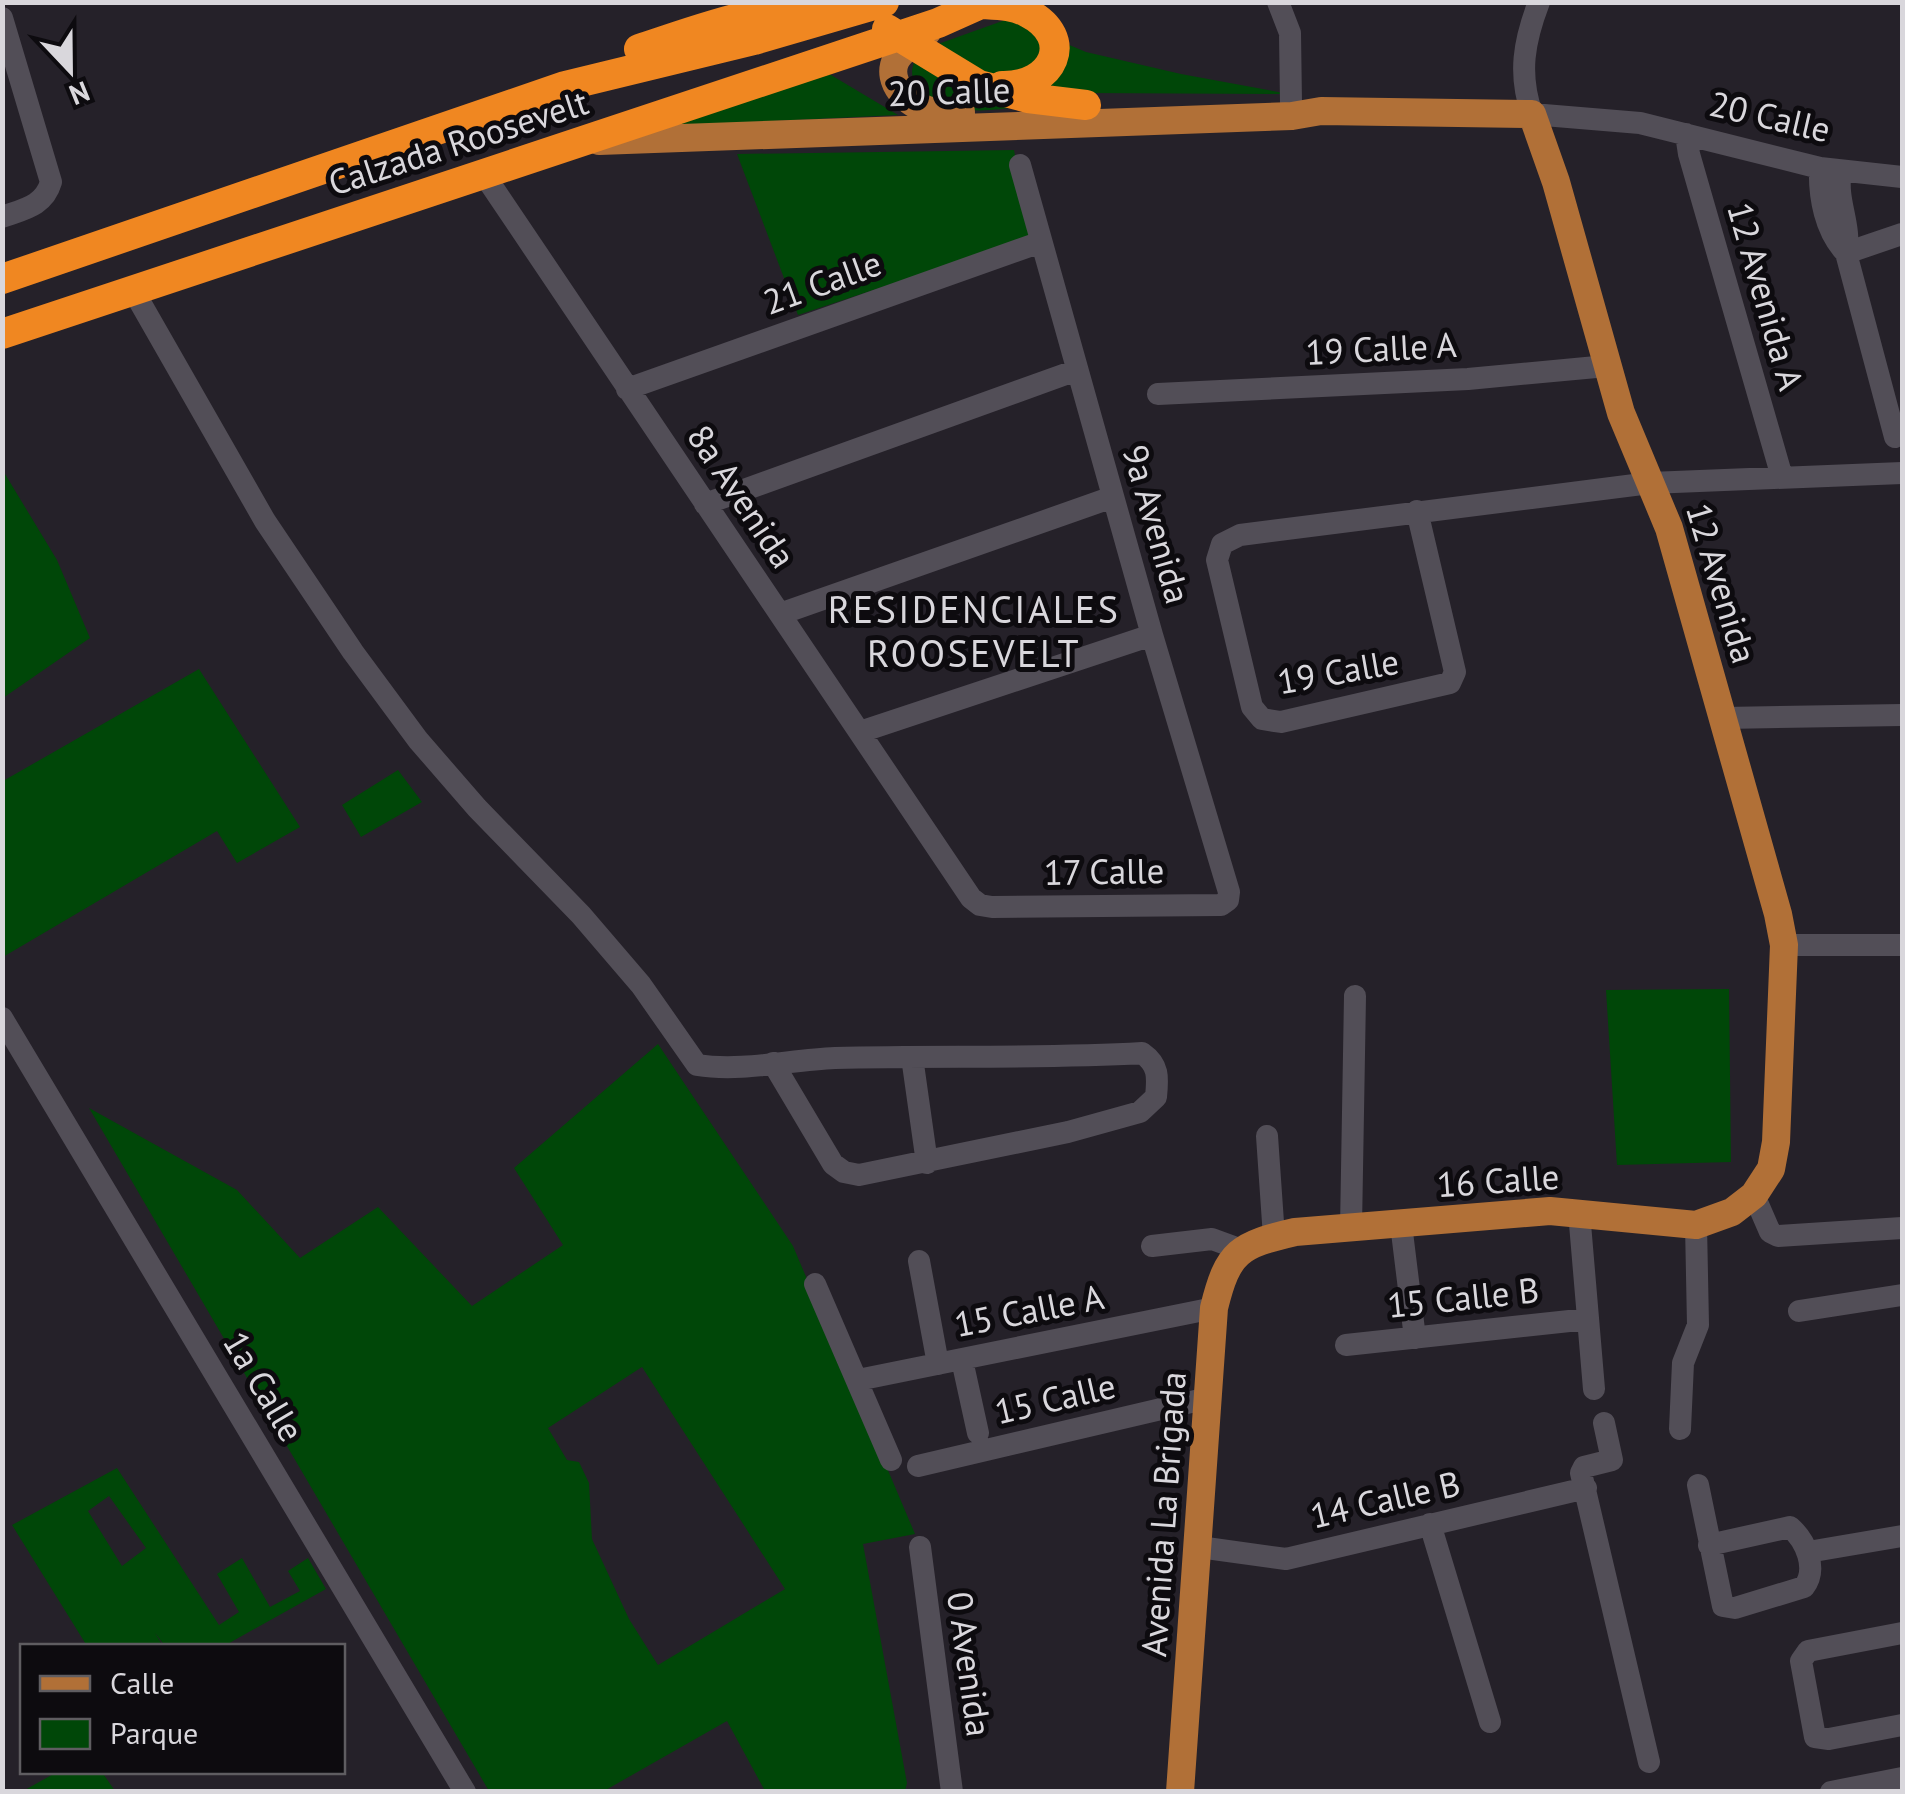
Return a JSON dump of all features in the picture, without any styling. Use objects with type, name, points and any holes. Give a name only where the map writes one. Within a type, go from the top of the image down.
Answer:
[{"type":"highway","points":[[565,86],[686,17],[726,2]]},
{"type":"highway","name":"Calzada Roosevelt","points":[[2,280],[565,86],[754,40],[884,2]]},
{"type":"highway","points":[[607,59],[769,8],[813,4],[864,16],[975,82],[1028,98],[1086,105]]},
{"type":"highway","points":[[975,82],[1009,86],[1038,80],[1050,67],[1054,52],[1046,26],[1030,14],[983,4]]},
{"type":"highway","name":"Calzada Roosevelt","points":[[2,334],[938,23],[983,4]]},
{"type":"highway","points":[[2,295],[187,231],[238,199]]},
{"type":"main road","name":"20 Calle","points":[[938,23],[898,56],[894,65],[897,86],[925,110],[942,113],[1086,105],[1291,103],[1321,111]]},
{"type":"main road","name":"20 Calle","points":[[578,141],[1292,116],[1321,111],[1532,114]]},
{"type":"main road","name":"12 Avenida","points":[[1532,114],[1556,182],[1621,413],[1668,528],[1784,944],[1776,1142],[1771,1169],[1754,1195]]},
{"type":"main road","points":[[1696,1225],[1732,1212],[1754,1195]]},
{"type":"main road","name":"16 Calle","points":[[1242,1250],[1295,1232],[1550,1211],[1696,1225]]},
{"type":"main road","name":"Avenida La Brigada","points":[[1180,1792],[1214,1308],[1222,1275],[1242,1250]]},
{"type":"street","points":[[1278,2],[1290,33],[1291,103]]},
{"type":"street","name":"12 Avenida","points":[[1532,114],[1523,89],[1523,54],[1539,2]]},
{"type":"street","points":[[2,216],[38,203],[48,194],[52,182],[5,31]]},
{"type":"street","name":"20 Calle","points":[[1532,114],[1640,124],[1830,169],[1902,177]]},
{"type":"street","name":"12 Avenida A","points":[[1686,134],[1782,477]]},
{"type":"street","name":"9a Avenida","points":[[1020,166],[1229,892],[1228,900]]},
{"type":"street","points":[[1830,169],[1819,186],[1825,213],[1834,240],[1846,253],[1895,437]]},
{"type":"street","name":"8a Avenida","points":[[483,173],[980,906]]},
{"type":"street","points":[[1846,253],[1902,234]]},
{"type":"street","name":"21 Calle","points":[[628,389],[1041,242]]},
{"type":"street","points":[[133,290],[265,521],[418,740],[477,808],[581,915],[641,986],[697,1065],[714,1068],[773,1063],[912,1057],[1142,1053],[1153,1061],[1158,1076],[1156,1097],[1140,1112],[928,1163],[859,1174],[844,1172],[833,1164],[773,1063]]},
{"type":"street","name":"19 Calle A","points":[[1158,394],[1468,379],[1607,366]]},
{"type":"street","points":[[706,504],[1077,370]]},
{"type":"street","name":"19 Calle","points":[[1417,511],[1456,672],[1450,683],[1282,722],[1262,719],[1252,707],[1217,560],[1222,544],[1240,534],[1417,511],[1650,483],[1902,473]]},
{"type":"street","points":[[780,614],[1113,498]]},
{"type":"street","points":[[860,732],[1152,634]]},
{"type":"street","points":[[1724,718],[1902,715]]},
{"type":"street","name":"17 Calle","points":[[980,906],[1221,905],[1228,900]]},
{"type":"street","points":[[1784,944],[1902,944]]},
{"type":"street","points":[[1351,1228],[1355,996]]},
{"type":"street","name":"1a Calle","points":[[2,1018],[90,1182],[465,1792]]},
{"type":"street","points":[[912,1057],[928,1163]]},
{"type":"street","points":[[1266,1136],[1274,1236]]},
{"type":"street","points":[[1754,1195],[1770,1232],[1778,1236],[1902,1228]]},
{"type":"street","points":[[1579,1212],[1594,1389]]},
{"type":"street","points":[[1401,1224],[1415,1338]]},
{"type":"street","points":[[1680,1429],[1683,1363],[1698,1325],[1696,1225]]},
{"type":"street","points":[[1152,1246],[1212,1240],[1242,1250]]},
{"type":"street","points":[[919,1261],[950,1362],[978,1433]]},
{"type":"street","points":[[815,1284],[892,1460]]},
{"type":"street","points":[[1799,1311],[1902,1295]]},
{"type":"street","name":"15 Calle A","points":[[858,1380],[1214,1308]]},
{"type":"street","name":"15 Calle B","points":[[1346,1346],[1588,1318]]},
{"type":"street","name":"15 Calle","points":[[918,1466],[1208,1398]]},
{"type":"street","points":[[1604,1423],[1612,1460],[1582,1469],[1649,1762]]},
{"type":"street","points":[[1698,1486],[1709,1544],[1723,1606],[1735,1608],[1804,1588],[1810,1578],[1808,1552],[1790,1527],[1709,1544]]},
{"type":"street","name":"14 Calle B","points":[[1199,1547],[1286,1559],[1586,1488]]},
{"type":"street","points":[[1430,1524],[1490,1722]]},
{"type":"street","points":[[1808,1552],[1902,1536]]},
{"type":"street","name":"0 Avenida","points":[[920,1547],[952,1792]]},
{"type":"street","points":[[1902,1632],[1808,1651],[1802,1661],[1814,1736],[1829,1739],[1902,1725]]},
{"type":"street","points":[[1831,1792],[1902,1778]]},
{"type":"green space","points":[[1008,19],[1086,52],[1289,94],[1085,93],[981,71],[938,44]]},
{"type":"green space","points":[[917,56],[1026,106],[978,110],[936,101],[913,78]]},
{"type":"green space","points":[[826,72],[898,115],[670,126]]},
{"type":"green space","points":[[1014,150],[1030,238],[798,315],[737,154]]},
{"type":"green space","points":[[2,469],[57,560],[90,638],[3,698]]},
{"type":"green space","points":[[199,669],[300,827],[237,863],[217,831],[3,957],[3,781]]},
{"type":"green space","points":[[398,770],[422,802],[361,837],[342,805]]},
{"type":"green space","points":[[1729,989],[1731,1162],[1617,1165],[1606,990]]},
{"type":"green space","points":[[658,1044],[793,1246],[915,1534],[863,1544],[907,1783],[905,1791],[765,1791],[727,1721],[604,1791],[489,1791],[89,1108],[237,1190],[300,1258],[378,1207],[472,1306],[563,1245],[514,1168]],"holes":[[[642,1367],[785,1589],[658,1665],[629,1619],[592,1539],[589,1483],[579,1462],[567,1460],[548,1428]]]},
{"type":"green space","points":[[117,1468],[219,1625],[239,1612],[217,1574],[242,1558],[270,1607],[300,1591],[288,1571],[308,1558],[326,1589],[228,1644],[163,1644],[155,1633],[162,1644],[86,1644],[12,1525]],"holes":[[[109,1496],[146,1548],[122,1566],[88,1511]]]},
{"type":"green space","points":[[53,1774],[103,1774],[115,1791],[23,1791]]},
{"type":"district","name":"RESIDENCIALES ROOSEVELT","points":[[974,630]]}]
